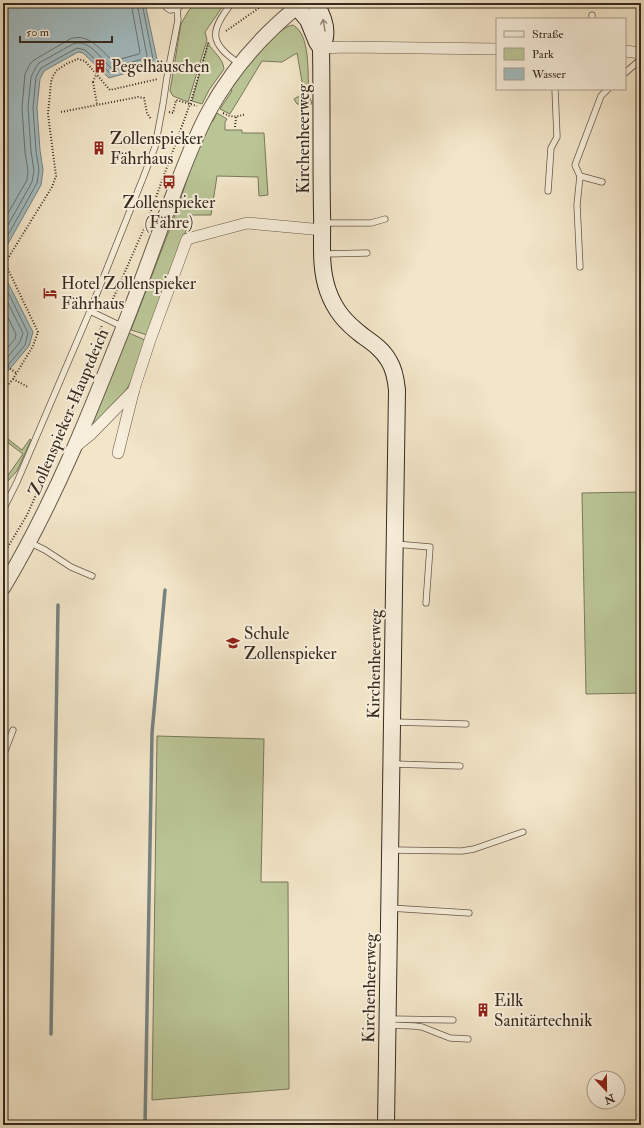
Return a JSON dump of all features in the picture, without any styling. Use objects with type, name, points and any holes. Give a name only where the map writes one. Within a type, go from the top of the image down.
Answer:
[{"type":"main road","name":"Kirchenheerweg","points":[[315,3],[325,25],[325,42],[321,48],[322,254],[325,282],[331,298],[340,314],[362,335],[376,345],[390,361],[396,380],[398,401],[386,1125]]},
{"type":"main road","name":"Kirchenheerweg","points":[[300,5],[321,48]]},
{"type":"street","name":"Zollenspieker-Hauptdeich","points":[[3,588],[29,542],[75,447],[123,327],[187,158],[202,124],[220,93],[256,44],[271,29],[300,5]]},
{"type":"street","points":[[321,48],[496,49]]},
{"type":"street","points":[[626,51],[641,53]]},
{"type":"street","points":[[118,453],[134,389],[150,340],[187,239],[247,223],[323,226]]},
{"type":"street","points":[[75,447],[91,434],[134,389]]},
{"type":"lane","points":[[164,3],[170,10],[177,9],[183,3]]},
{"type":"lane","points":[[232,3],[218,22],[215,37],[219,46],[224,52],[241,64]]},
{"type":"lane","points":[[3,510],[24,468],[90,311],[155,147],[178,20],[177,9]]},
{"type":"lane","points":[[626,72],[641,58]]},
{"type":"lane","points":[[548,191],[551,148],[557,137],[555,90]]},
{"type":"lane","points":[[580,267],[577,205],[580,176],[574,165],[601,96],[607,90]]},
{"type":"lane","points":[[580,176],[602,182]]},
{"type":"lane","points":[[323,226],[371,223],[385,219]]},
{"type":"lane","points":[[322,254],[367,253]]},
{"type":"lane","points":[[90,311],[123,327]]},
{"type":"lane","points":[[29,542],[45,550],[71,567],[92,576]]},
{"type":"lane","points":[[395,544],[430,546],[426,603]]},
{"type":"lane","points":[[392,722],[466,724]]},
{"type":"lane","points":[[3,756],[13,730]]},
{"type":"lane","points":[[392,764],[460,766]]},
{"type":"lane","points":[[390,850],[462,851],[523,832]]},
{"type":"lane","points":[[389,908],[469,913]]},
{"type":"lane","points":[[388,1022],[453,1020]]},
{"type":"lane","points":[[388,1022],[422,1027],[450,1038],[468,1039]]},
{"type":"path","points":[[3,391],[13,379],[33,346],[38,332],[5,263],[52,187],[56,176],[48,114],[51,82],[53,76],[57,70],[78,59],[85,61],[110,90],[167,77]]},
{"type":"path","points":[[97,104],[93,82],[98,70]]},
{"type":"path","points":[[61,112],[138,97],[144,98],[147,112],[158,130]]},
{"type":"path","points":[[173,111],[176,100],[193,104]]},
{"type":"path","points":[[228,116],[236,118],[246,114]]},
{"type":"path","points":[[235,127],[236,118]]},
{"type":"path","points":[[3,555],[26,515],[72,414],[104,318]]},
{"type":"path","points":[[3,363],[16,373]]},
{"type":"path","points":[[13,379],[28,388]]},
{"type":"path","points":[[3,413],[6,416]]},
{"type":"green space","points":[[197,3],[225,3],[205,32],[207,40],[188,102],[173,96],[170,91],[181,24],[189,10]]},
{"type":"green space","points":[[293,25],[299,30],[303,37],[307,55],[309,94],[312,104],[297,104],[294,99],[304,93],[297,53],[282,62],[262,61],[230,114],[220,109],[232,91],[230,87],[259,52],[277,34],[285,28]]},
{"type":"green space","points":[[208,43],[220,58],[224,69],[209,90],[202,104],[192,101]]},
{"type":"green space","points":[[217,113],[227,119],[225,122],[225,130],[242,130],[242,133],[264,133],[268,195],[259,196],[258,177],[217,176],[211,215],[192,215],[147,335],[131,330],[177,210],[193,161],[210,122],[213,121]]},
{"type":"green space","points":[[129,333],[145,340],[132,379],[122,395],[91,427]]},
{"type":"green space","points":[[3,435],[22,450],[30,439],[31,440],[17,471],[7,482],[5,480],[3,482],[3,476],[6,478],[23,454],[3,439]]},
{"type":"green space","points":[[641,492],[641,693],[586,694],[582,493]]},
{"type":"green space","points":[[157,736],[264,739],[261,882],[288,882],[289,1089],[152,1100]]},
{"type":"water","points":[[3,3],[145,3],[158,64],[109,78],[83,53],[78,52],[44,71],[40,79],[37,108],[43,170],[41,185],[5,249],[3,248]]},
{"type":"water","points":[[3,273],[33,332],[29,346],[3,377]]},
{"type":"waterway","points":[[145,1125],[152,733],[165,590]]},
{"type":"waterway","points":[[51,1034],[58,605]]},
{"type":"place","name":"Pegelhäuschen","points":[[100,66]]},
{"type":"place","name":"Zollenspieker Fährhaus","points":[[99,148]]},
{"type":"place","name":"Zollenspieker (Fähre)","points":[[169,182]]},
{"type":"place","name":"Hotel Zollenspieker Fährhaus","points":[[50,293]]},
{"type":"place","name":"Schule Zollenspieker","points":[[233,643]]},
{"type":"place","name":"Eilk Sanitärtechnik","points":[[483,1010]]}]
